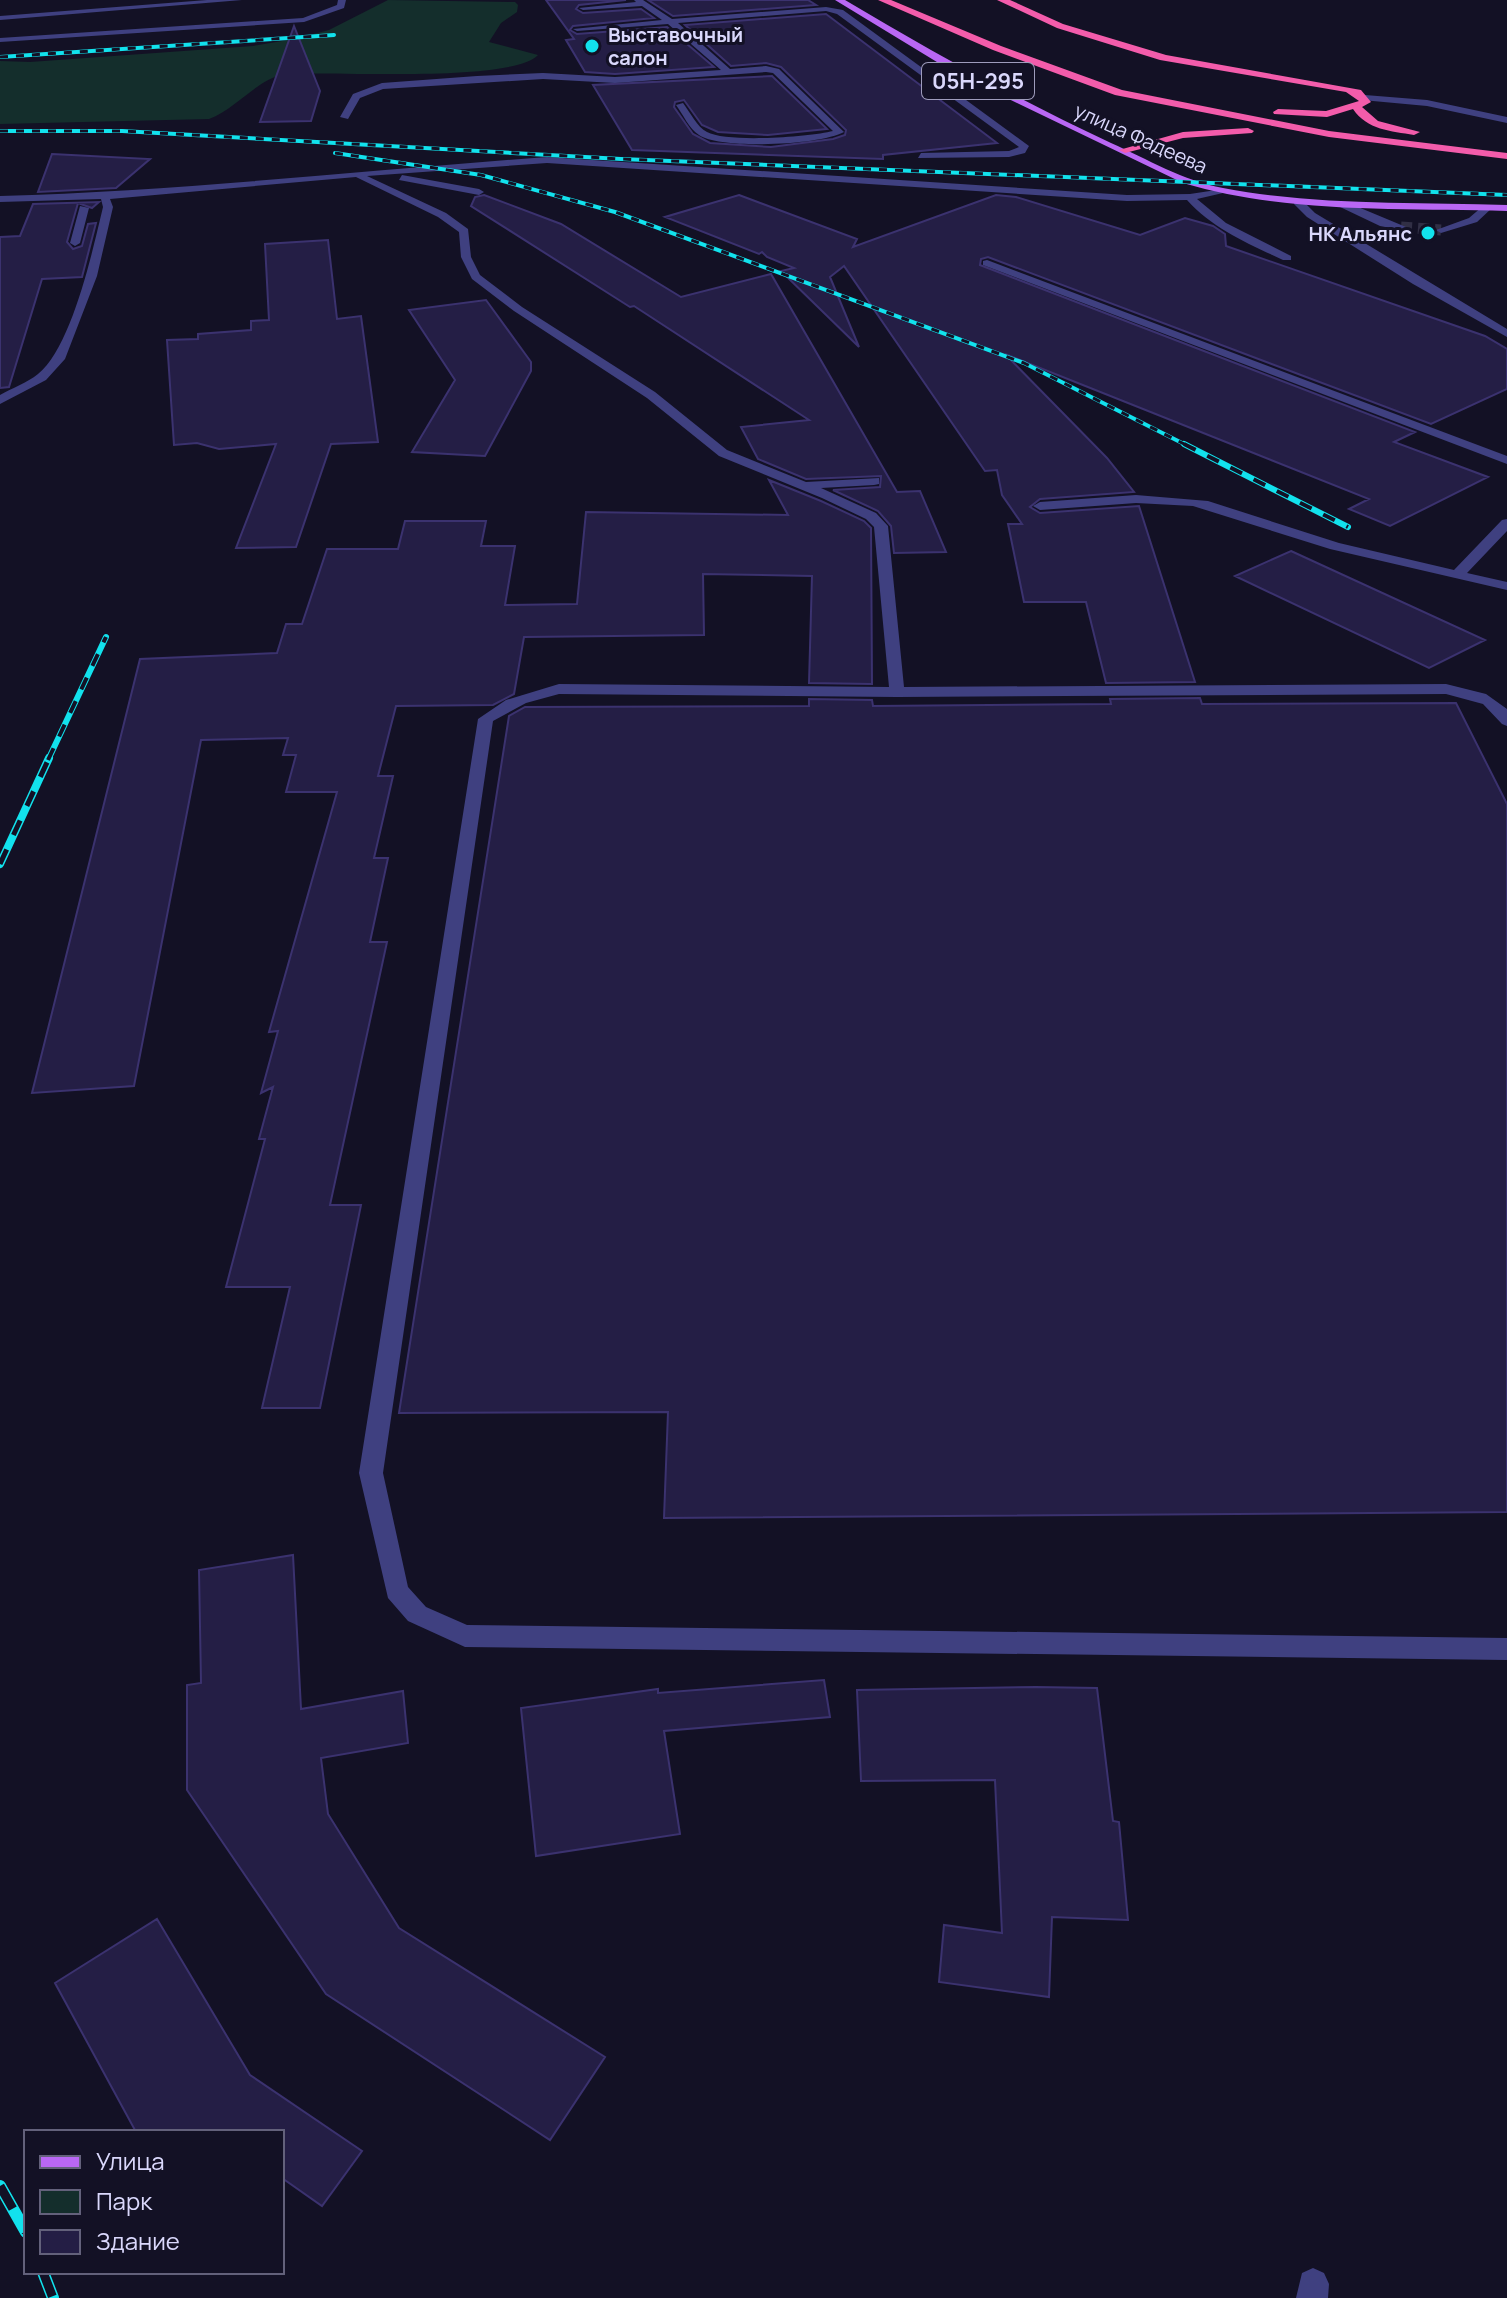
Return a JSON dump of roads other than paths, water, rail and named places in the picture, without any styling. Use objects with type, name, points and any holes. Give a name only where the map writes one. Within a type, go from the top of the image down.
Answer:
[{"type":"highway","points":[[883,0],[1119,93],[1329,134],[1507,156]]},
{"type":"highway","points":[[1002,0],[1060,26],[1139,51],[1347,89],[1361,103],[1361,116],[1371,122],[1465,141]]},
{"type":"highway","points":[[1046,53],[1097,72]]},
{"type":"highway","points":[[1076,78],[1085,88],[1139,110]]},
{"type":"highway","points":[[1151,86],[1252,110],[1507,145]]},
{"type":"highway","points":[[1252,110],[1316,114],[1361,103]]},
{"type":"highway","points":[[1154,141],[1167,129]]},
{"type":"highway","points":[[1125,150],[1154,141],[1210,131],[1329,134]]},
{"type":"main road","name":"улица Фадеева","points":[[839,0],[958,71],[1186,181],[1220,191],[1298,202],[1507,208]]},
{"type":"street","points":[[0,18],[238,0]]},
{"type":"street","points":[[0,40],[304,20],[333,11],[341,6],[342,0]]},
{"type":"street","points":[[583,8],[639,2],[671,21],[726,70]]},
{"type":"street","points":[[577,29],[826,9],[840,12],[1024,146],[1022,151],[1009,154],[921,156]]},
{"type":"street","points":[[345,117],[356,96],[382,86],[543,76],[638,79],[766,69],[776,71],[839,132],[810,139],[719,138],[704,135],[680,105]]},
{"type":"street","points":[[1361,103],[1427,103],[1507,120]]},
{"type":"street","points":[[0,199],[106,202],[354,174],[516,162],[579,161],[1127,198],[1190,197],[1220,191]]},
{"type":"street","points":[[379,173],[479,192]]},
{"type":"street","points":[[354,174],[406,196],[464,231],[466,257],[476,277],[518,309],[651,395],[723,453],[871,516],[881,526],[897,692]]},
{"type":"street","points":[[1190,197],[1198,208],[1224,227],[1287,258]]},
{"type":"street","points":[[6,211],[84,208],[106,202]]},
{"type":"street","points":[[0,400],[42,377],[59,359],[92,276],[106,202]]},
{"type":"street","points":[[1298,202],[1311,215],[1417,282],[1507,334]]},
{"type":"street","points":[[1342,204],[1384,224],[1401,227]]},
{"type":"street","points":[[75,243],[84,208]]},
{"type":"street","points":[[1441,230],[1473,220],[1487,208]]},
{"type":"street","points":[[987,263],[1507,460]]},
{"type":"street","points":[[801,486],[874,481]]},
{"type":"street","points":[[1040,506],[1156,500],[1192,502],[1224,509],[1366,555],[1507,586]]},
{"type":"street","points":[[1458,574],[1507,523]]},
{"type":"street","points":[[1507,721],[1500,709],[1490,701],[1446,689],[897,692],[559,689],[525,696],[500,708],[486,719],[371,1473],[397,1591],[417,1614],[465,1636],[1507,1649]]},
{"type":"tunnel","points":[[1401,227],[1441,230]]},
{"type":"railway","points":[[0,57],[334,35]]},
{"type":"railway","points":[[0,131],[122,131],[621,159],[1507,195]]},
{"type":"railway","points":[[335,153],[481,175],[615,212],[1024,363],[1188,446]]},
{"type":"railway","points":[[1184,444],[1348,527]]},
{"type":"railway","points":[[48,760],[106,637]]},
{"type":"railway","points":[[0,864],[49,758]]},
{"type":"railway","points":[[0,2186],[24,2228]]},
{"type":"railway","points":[[44,2274],[53,2298]]},
{"type":"place","name":"Выставочный салон","points":[[592,46]]},
{"type":"place","name":"НК Альянс","points":[[1428,233]]}]
